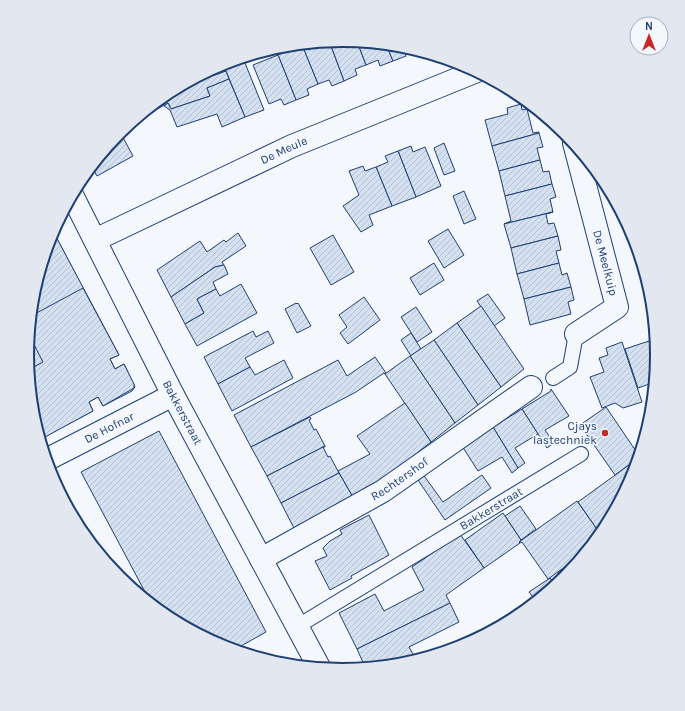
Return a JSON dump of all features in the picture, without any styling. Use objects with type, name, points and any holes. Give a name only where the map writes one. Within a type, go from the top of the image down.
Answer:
[{"type":"street","name":"De Meule","points":[[95,240],[292,146],[469,74]]},
{"type":"street","name":"De Meelkuip","points":[[576,334],[617,307],[577,156]]},
{"type":"street","name":"Bakkerstraat","points":[[75,201],[173,395],[317,662]]},
{"type":"street","name":"Rechtershof","points":[[261,559],[383,491],[531,387]]},
{"type":"street","name":"De Hofnar","points":[[51,457],[173,395]]},
{"type":"lane","name":"De Meelkuip","points":[[553,378],[570,368],[576,334]]},
{"type":"lane","name":"Bakkerstraat","points":[[298,626],[581,454]]},
{"type":"building","points":[[331,48],[360,48],[366,65],[355,69],[357,75],[344,81]]},
{"type":"building","points":[[331,48],[344,81],[332,86],[329,80],[318,84],[304,50]]},
{"type":"building","points":[[360,48],[389,51],[393,61],[380,66],[378,60],[366,65]]},
{"type":"building","points":[[304,50],[318,84],[307,89],[309,95],[296,100],[278,55]]},
{"type":"building","points":[[389,51],[405,53],[406,56],[393,61]]},
{"type":"building","points":[[278,55],[296,100],[284,105],[281,99],[269,104],[253,65]]},
{"type":"building","points":[[245,63],[264,110],[245,117],[225,70]]},
{"type":"building","points":[[226,71],[229,79],[207,88],[210,96],[171,109],[168,103],[159,108],[188,88]]},
{"type":"building","points":[[229,79],[245,117],[222,127],[217,114],[177,127],[170,110],[164,106],[168,103],[171,109],[210,96],[207,88]]},
{"type":"building","points":[[521,104],[522,110],[527,109],[533,133],[539,133],[492,146],[485,120],[508,114],[507,108]]},
{"type":"building","points":[[539,133],[543,147],[537,148],[540,160],[499,171],[492,146]]},
{"type":"building","points":[[123,138],[133,156],[97,176],[95,172]]},
{"type":"building","points":[[444,143],[455,171],[444,175],[434,148]]},
{"type":"building","points":[[411,146],[413,152],[425,147],[441,186],[416,197],[398,151]]},
{"type":"building","points":[[398,151],[416,197],[392,206],[376,167],[388,162],[385,156]]},
{"type":"building","points":[[540,160],[543,172],[549,171],[552,184],[505,196],[499,171]]},
{"type":"building","points":[[363,166],[365,171],[376,167],[392,206],[369,215],[373,225],[361,232],[343,206],[359,195],[349,171]]},
{"type":"building","points":[[552,184],[556,197],[550,199],[553,212],[504,224],[511,221],[505,196]]},
{"type":"building","points":[[464,191],[476,219],[464,224],[453,196]]},
{"type":"building","points":[[553,212],[546,214],[548,224],[554,223],[558,236],[511,248],[504,224]]},
{"type":"building","points":[[448,229],[464,255],[444,268],[428,241]]},
{"type":"building","points":[[238,233],[246,246],[222,262],[224,265],[215,267],[171,297],[157,270],[200,241],[207,252],[224,240],[226,242]]},
{"type":"building","points":[[333,235],[354,272],[331,285],[310,248]]},
{"type":"building","points":[[558,236],[561,250],[556,251],[559,263],[517,274],[511,248]]},
{"type":"building","points":[[57,238],[83,288],[37,313],[40,295],[50,256]]},
{"type":"building","points":[[57,238],[119,355],[110,359],[115,369],[124,364],[135,387],[132,391],[103,406],[98,397],[89,402],[93,411],[45,436],[37,396],[34,356],[35,335],[40,295],[50,256]]},
{"type":"building","points":[[434,263],[444,280],[420,295],[410,278]]},
{"type":"building","points":[[559,263],[562,275],[567,273],[571,287],[524,299],[517,274]]},
{"type":"building","points":[[224,265],[228,274],[213,282],[216,289],[197,299],[204,313],[185,324],[171,297],[215,267]]},
{"type":"building","points":[[241,284],[257,313],[197,346],[185,324],[204,313],[197,299],[216,289],[220,296]]},
{"type":"building","points":[[571,287],[574,300],[568,302],[571,314],[530,325],[524,299]]},
{"type":"building","points":[[83,288],[119,355],[110,359],[115,369],[124,364],[134,384],[134,388],[103,406],[98,397],[89,402],[93,411],[45,437],[40,416],[35,376],[35,367],[43,362],[34,346],[37,313]]},
{"type":"building","points":[[488,294],[505,318],[494,326],[477,301]]},
{"type":"building","points":[[364,297],[380,320],[348,344],[340,333],[347,327],[339,315]]},
{"type":"building","points":[[298,303],[311,326],[297,333],[285,309]]},
{"type":"building","points":[[481,306],[524,369],[501,387],[457,323]]},
{"type":"building","points":[[416,307],[432,332],[417,342],[401,317]]},
{"type":"building","points":[[457,323],[501,387],[478,405],[434,340]]},
{"type":"building","points":[[253,331],[256,337],[268,331],[274,343],[245,358],[250,367],[218,384],[204,357]]},
{"type":"building","points":[[411,333],[421,349],[411,356],[401,340]]},
{"type":"building","points":[[434,340],[478,405],[455,423],[410,356]]},
{"type":"building","points":[[649,341],[651,356],[649,384],[638,388],[625,349]]},
{"type":"building","points":[[622,342],[642,402],[623,408],[615,403],[602,408],[590,377],[604,372],[599,358],[608,355],[606,348]]},
{"type":"building","points":[[410,356],[455,423],[431,442],[385,374]]},
{"type":"building","points":[[375,357],[386,373],[385,374],[384,373],[356,392],[251,447],[234,415],[338,360],[347,376]]},
{"type":"building","points":[[284,360],[293,378],[232,411],[218,384],[250,367],[255,375]]},
{"type":"building","points":[[551,389],[569,416],[545,430],[554,443],[547,448],[522,409],[551,391]]},
{"type":"building","points":[[405,403],[431,442],[373,488],[354,499],[338,471],[370,454],[357,436]]},
{"type":"building","points":[[606,407],[636,451],[632,463],[615,475],[580,425]]},
{"type":"building","points":[[522,409],[538,434],[515,448],[525,463],[518,468],[493,427]]},
{"type":"building","points":[[310,417],[311,419],[309,420],[314,430],[316,429],[325,446],[267,476],[251,447]]},
{"type":"building","points":[[493,427],[518,468],[512,473],[502,457],[478,471],[462,446]]},
{"type":"building","points":[[159,431],[266,632],[241,646],[242,648],[224,641],[188,623],[145,592],[81,472]]},
{"type":"building","points":[[323,447],[328,457],[330,456],[339,473],[281,503],[267,476]]},
{"type":"building","points":[[632,463],[610,510],[597,529],[578,502]]},
{"type":"building","points":[[339,473],[354,499],[295,530],[281,503]]},
{"type":"building","points":[[422,473],[443,502],[482,475],[491,488],[445,520],[416,477]]},
{"type":"building","points":[[577,501],[597,530],[570,563],[548,579],[522,542],[519,542]]},
{"type":"building","points":[[520,506],[536,529],[521,540],[505,516]]},
{"type":"building","points":[[503,513],[521,540],[519,542],[520,543],[484,568],[465,540]]},
{"type":"building","points":[[369,515],[389,555],[351,576],[352,578],[330,590],[315,561],[327,556],[323,548],[330,541],[342,534],[340,530]]},
{"type":"building","points":[[460,534],[484,568],[446,595],[450,603],[357,649],[339,613],[375,594],[384,611],[424,590],[412,567]]},
{"type":"building","points":[[570,563],[560,575],[558,572]]},
{"type":"building","points":[[550,578],[552,582],[533,597],[529,592]]},
{"type":"building","points":[[450,603],[459,622],[409,647],[413,654],[407,657],[363,663],[357,649]]},
{"type":"place","name":"Cjays lastechniek","points":[[605,433]]}]
